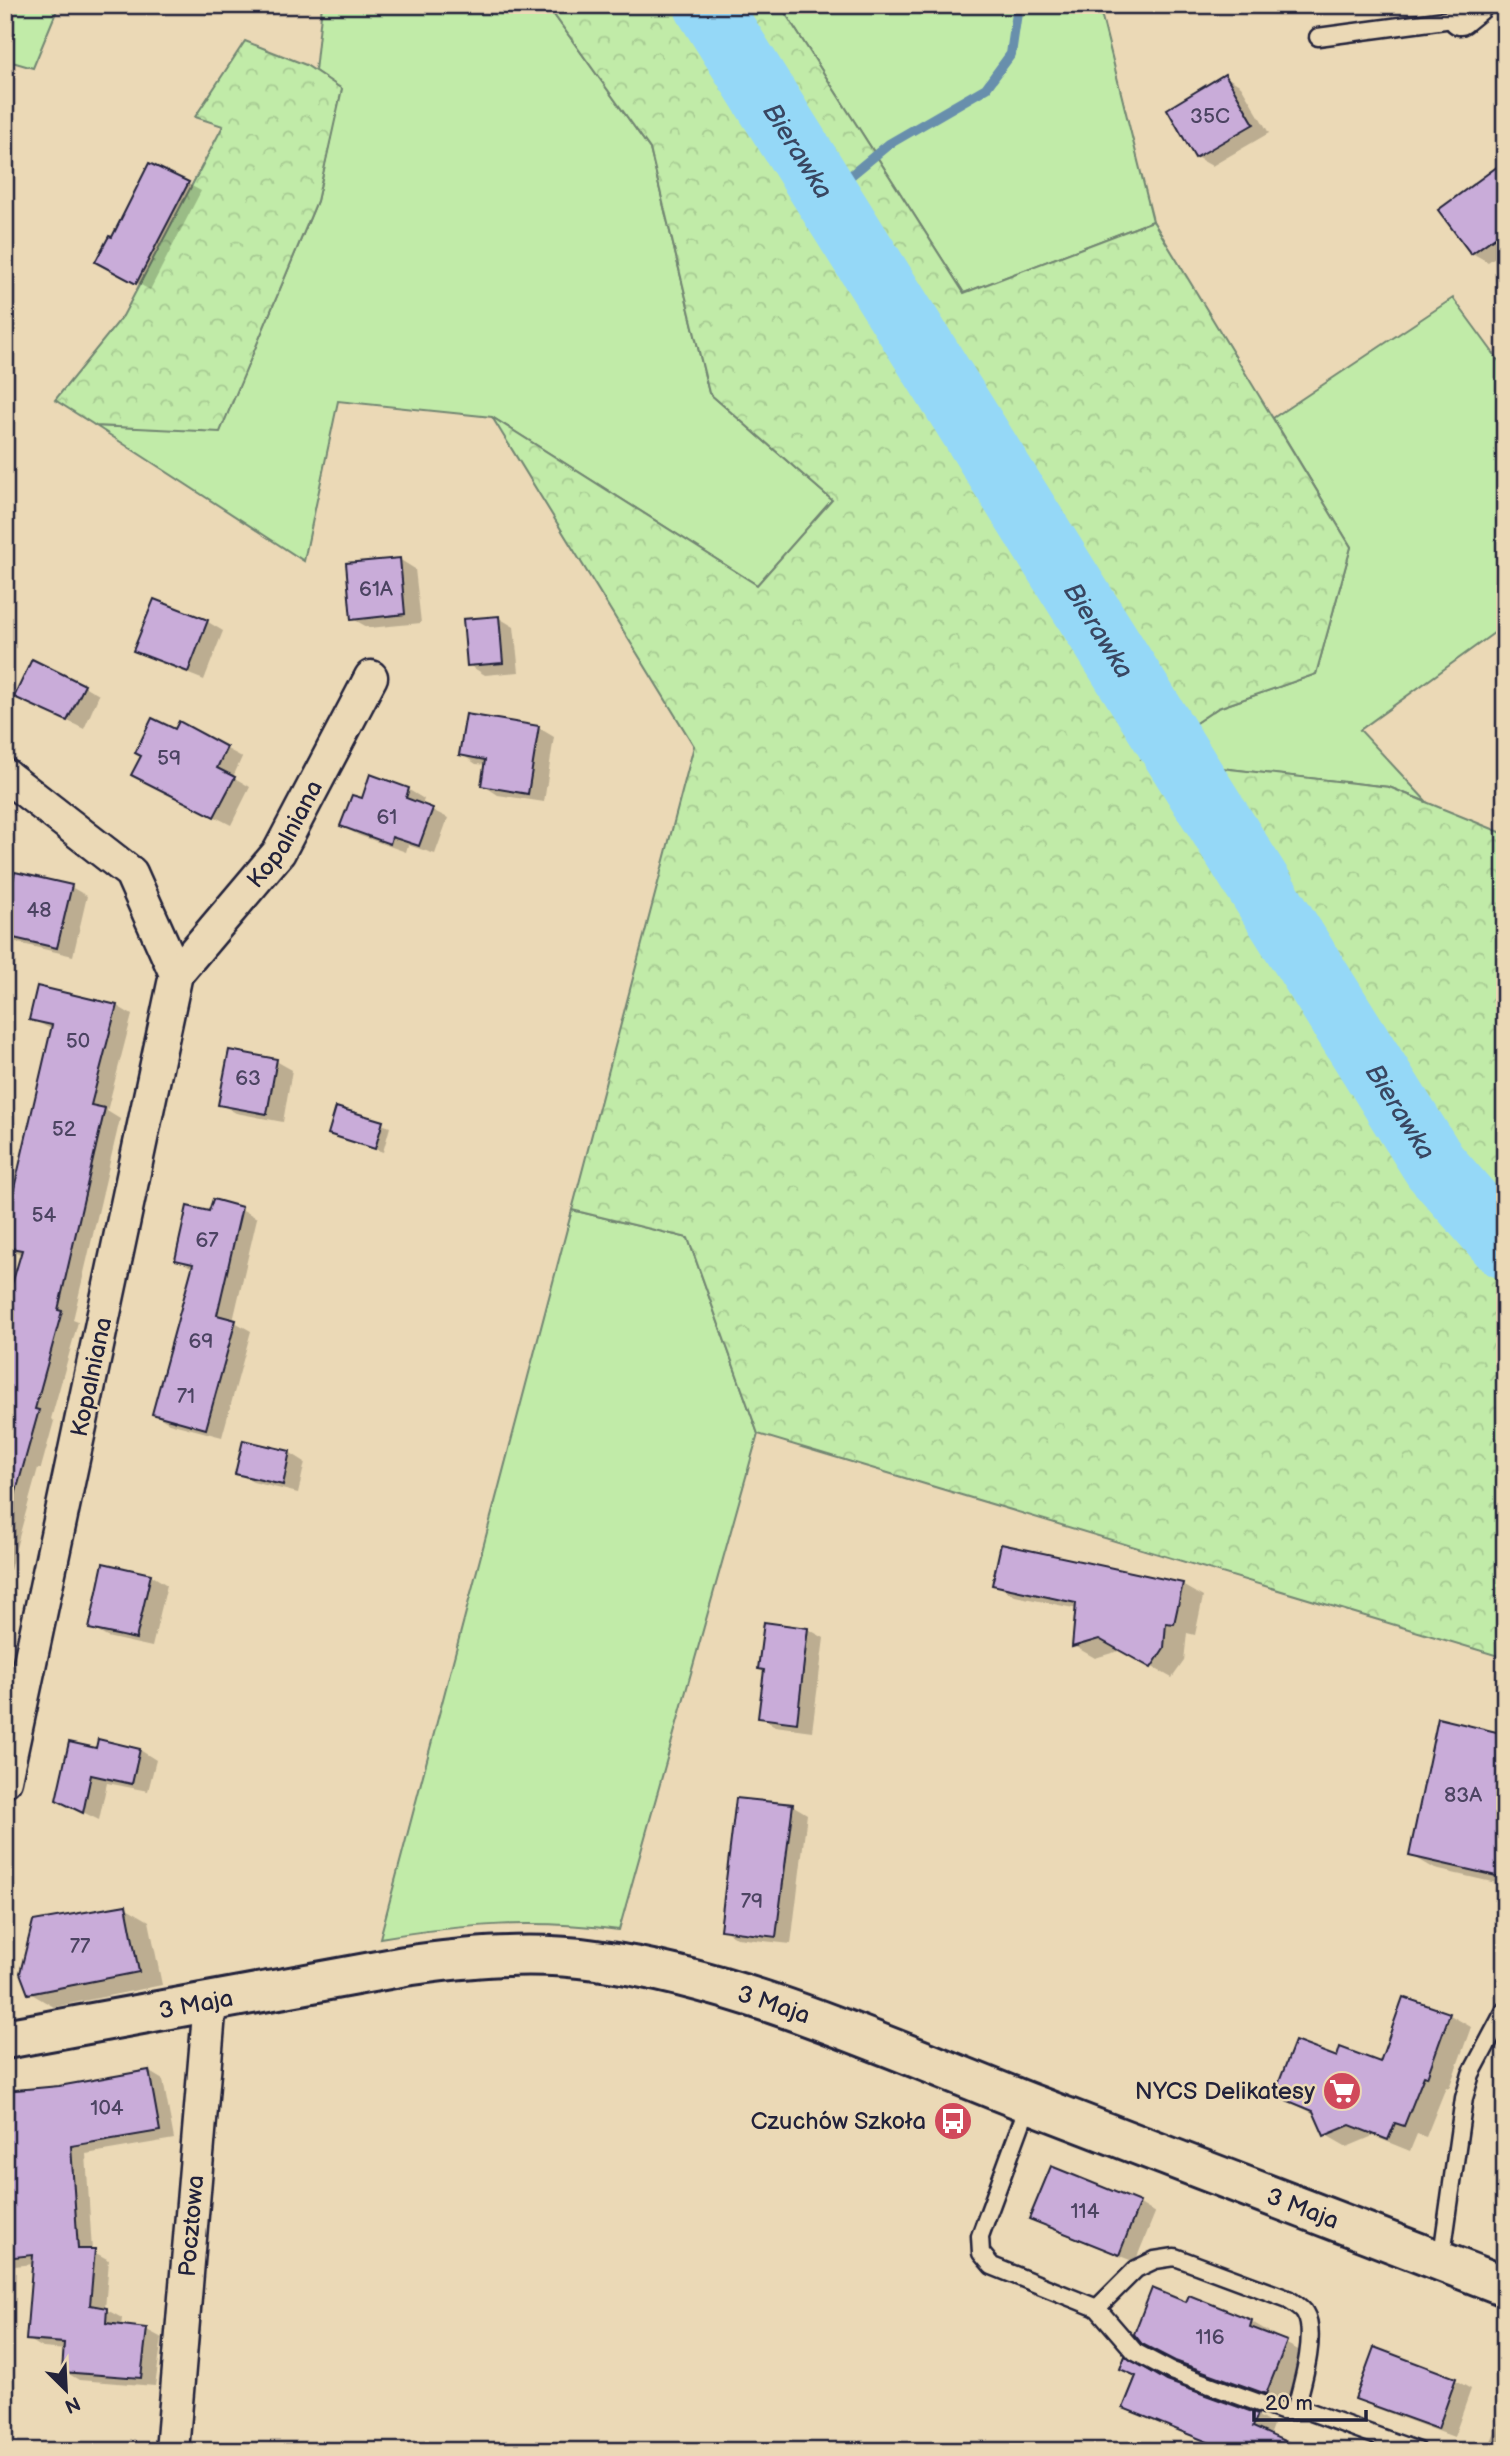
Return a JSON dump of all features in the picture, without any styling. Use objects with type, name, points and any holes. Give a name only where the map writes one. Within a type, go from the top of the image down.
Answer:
[{"type":"main road","name":"3 Maja","points":[[5,2039],[382,1970],[451,1960],[543,1955],[594,1959],[697,1980],[746,1996],[1505,2286]]},
{"type":"street","name":"Kopalniana","points":[[5,1780],[176,974],[279,852],[371,677]]},
{"type":"street","points":[[5,775],[131,873],[176,974]]},
{"type":"street","name":"Pocztowa","points":[[173,2451],[210,2002]]},
{"type":"lane","points":[[1318,37],[1468,12]]},
{"type":"lane","points":[[1441,2262],[1464,2098],[1471,2074],[1505,2010]]},
{"type":"lane","points":[[1029,2103],[980,2236],[981,2253],[992,2266],[1097,2308],[1135,2351],[1171,2371],[1281,2411],[1308,2411],[1418,2451]]},
{"type":"lane","points":[[1097,2308],[1136,2269],[1155,2260],[1175,2257],[1288,2299],[1304,2311],[1309,2322],[1307,2362],[1295,2411]]},
{"type":"green space","points":[[5,5],[59,5],[33,68],[5,60]]},
{"type":"green space","points":[[322,5],[547,5],[650,149],[709,393],[832,500],[757,585],[492,417],[338,401],[304,561],[96,426],[220,431],[317,201],[341,89],[315,71]]},
{"type":"green space","points":[[547,5],[780,5],[964,293],[1153,221],[1351,547],[1316,674],[1218,708],[1142,759],[1389,787],[1505,834],[1505,1658],[758,1434],[688,1238],[572,1210],[694,746],[492,417],[757,585],[832,500],[709,393],[650,149]]},
{"type":"green space","points":[[780,5],[1099,5],[1153,221],[964,293]]},
{"type":"green space","points":[[245,41],[306,65],[342,89],[317,201],[220,432],[96,426],[55,400],[123,316],[223,126],[195,117]]},
{"type":"green space","points":[[1453,298],[1505,369],[1505,625],[1360,730],[1427,802],[1389,787],[1141,759],[1218,708],[1316,674],[1351,547],[1273,418]]},
{"type":"green space","points":[[572,1210],[688,1238],[758,1434],[619,1930],[528,1924],[470,1926],[380,1938]]},
{"type":"building","points":[[1225,74],[1254,124],[1195,158],[1167,109]]},
{"type":"building","points":[[1505,161],[1505,230],[1471,254],[1438,210]]},
{"type":"building","points":[[149,163],[189,182],[136,284],[95,262],[109,236],[112,237]]},
{"type":"building","points":[[400,558],[405,614],[351,620],[346,563]]},
{"type":"building","points":[[154,599],[208,620],[188,672],[133,651]]},
{"type":"building","points":[[499,616],[503,663],[467,666],[463,619]]},
{"type":"building","points":[[32,659],[85,685],[67,721],[14,697]]},
{"type":"building","points":[[466,714],[539,726],[528,794],[481,786],[485,760],[459,755]]},
{"type":"building","points":[[152,718],[175,729],[179,721],[227,747],[217,768],[235,777],[214,817],[131,775],[141,756],[135,753]]},
{"type":"building","points":[[370,774],[409,788],[406,798],[433,808],[419,846],[392,837],[390,844],[340,826],[352,795],[362,798]]},
{"type":"building","points":[[15,872],[72,885],[57,948],[5,936],[5,915]]},
{"type":"building","points":[[37,986],[117,1005],[91,1105],[105,1108],[58,1310],[62,1311],[35,1409],[39,1410],[14,1499],[5,1498],[5,1308],[22,1250],[5,1247],[5,1227],[52,1025],[29,1020]]},
{"type":"building","points":[[229,1050],[277,1059],[267,1114],[218,1105]]},
{"type":"building","points":[[336,1107],[383,1121],[375,1149],[328,1134]]},
{"type":"building","points":[[213,1199],[242,1207],[217,1315],[236,1320],[206,1429],[152,1414],[193,1264],[175,1260],[187,1206],[209,1211]]},
{"type":"building","points":[[243,1440],[290,1451],[283,1485],[235,1474]]},
{"type":"building","points":[[1001,1544],[1183,1583],[1174,1624],[1166,1623],[1164,1648],[1151,1668],[1099,1639],[1072,1647],[1076,1603],[992,1585]]},
{"type":"building","points":[[103,1563],[151,1574],[136,1639],[89,1629]]},
{"type":"building","points":[[764,1622],[808,1628],[797,1723],[758,1718],[764,1670],[758,1669]]},
{"type":"building","points":[[1438,1718],[1505,1734],[1505,1878],[1409,1856]]},
{"type":"building","points":[[98,1739],[140,1749],[132,1784],[91,1775],[83,1813],[56,1800],[69,1742],[96,1748]]},
{"type":"building","points":[[736,1798],[793,1804],[776,1937],[720,1930]]},
{"type":"building","points":[[126,1905],[139,1972],[28,1994],[20,1973],[33,1921]]},
{"type":"building","name":"NYCS Delikatesy","points":[[1403,1997],[1450,2013],[1427,2077],[1424,2076],[1404,2126],[1395,2123],[1388,2140],[1350,2125],[1324,2136],[1313,2111],[1274,2095],[1295,2041],[1337,2057],[1340,2047],[1380,2062]]},
{"type":"building","points":[[149,2070],[160,2131],[71,2146],[78,2249],[95,2249],[90,2305],[107,2308],[106,2323],[147,2328],[141,2378],[62,2372],[64,2343],[26,2340],[33,2255],[5,2258],[5,2091],[59,2086]]},
{"type":"building","points":[[1051,2166],[1140,2202],[1119,2255],[1029,2219]]},
{"type":"building","points":[[1152,2288],[1186,2302],[1189,2295],[1252,2320],[1250,2327],[1287,2341],[1266,2394],[1175,2361],[1142,2344],[1134,2334]]},
{"type":"building","points":[[1374,2347],[1456,2378],[1438,2429],[1355,2399]]},
{"type":"building","points":[[1125,2356],[1167,2381],[1258,2414],[1253,2427],[1307,2451],[1230,2451],[1123,2408],[1136,2376],[1120,2369]]},
{"type":"waterway","name":"Bierawka","points":[[707,5],[1435,1166],[1505,1246]]},
{"type":"waterway","points":[[826,196],[889,144],[986,88],[1011,54],[1016,5]]},
{"type":"place","name":"NYCS Delikatesy","points":[[1342,2091]]},
{"type":"place","name":"Czuchów Szkoła","points":[[953,2121]]}]
